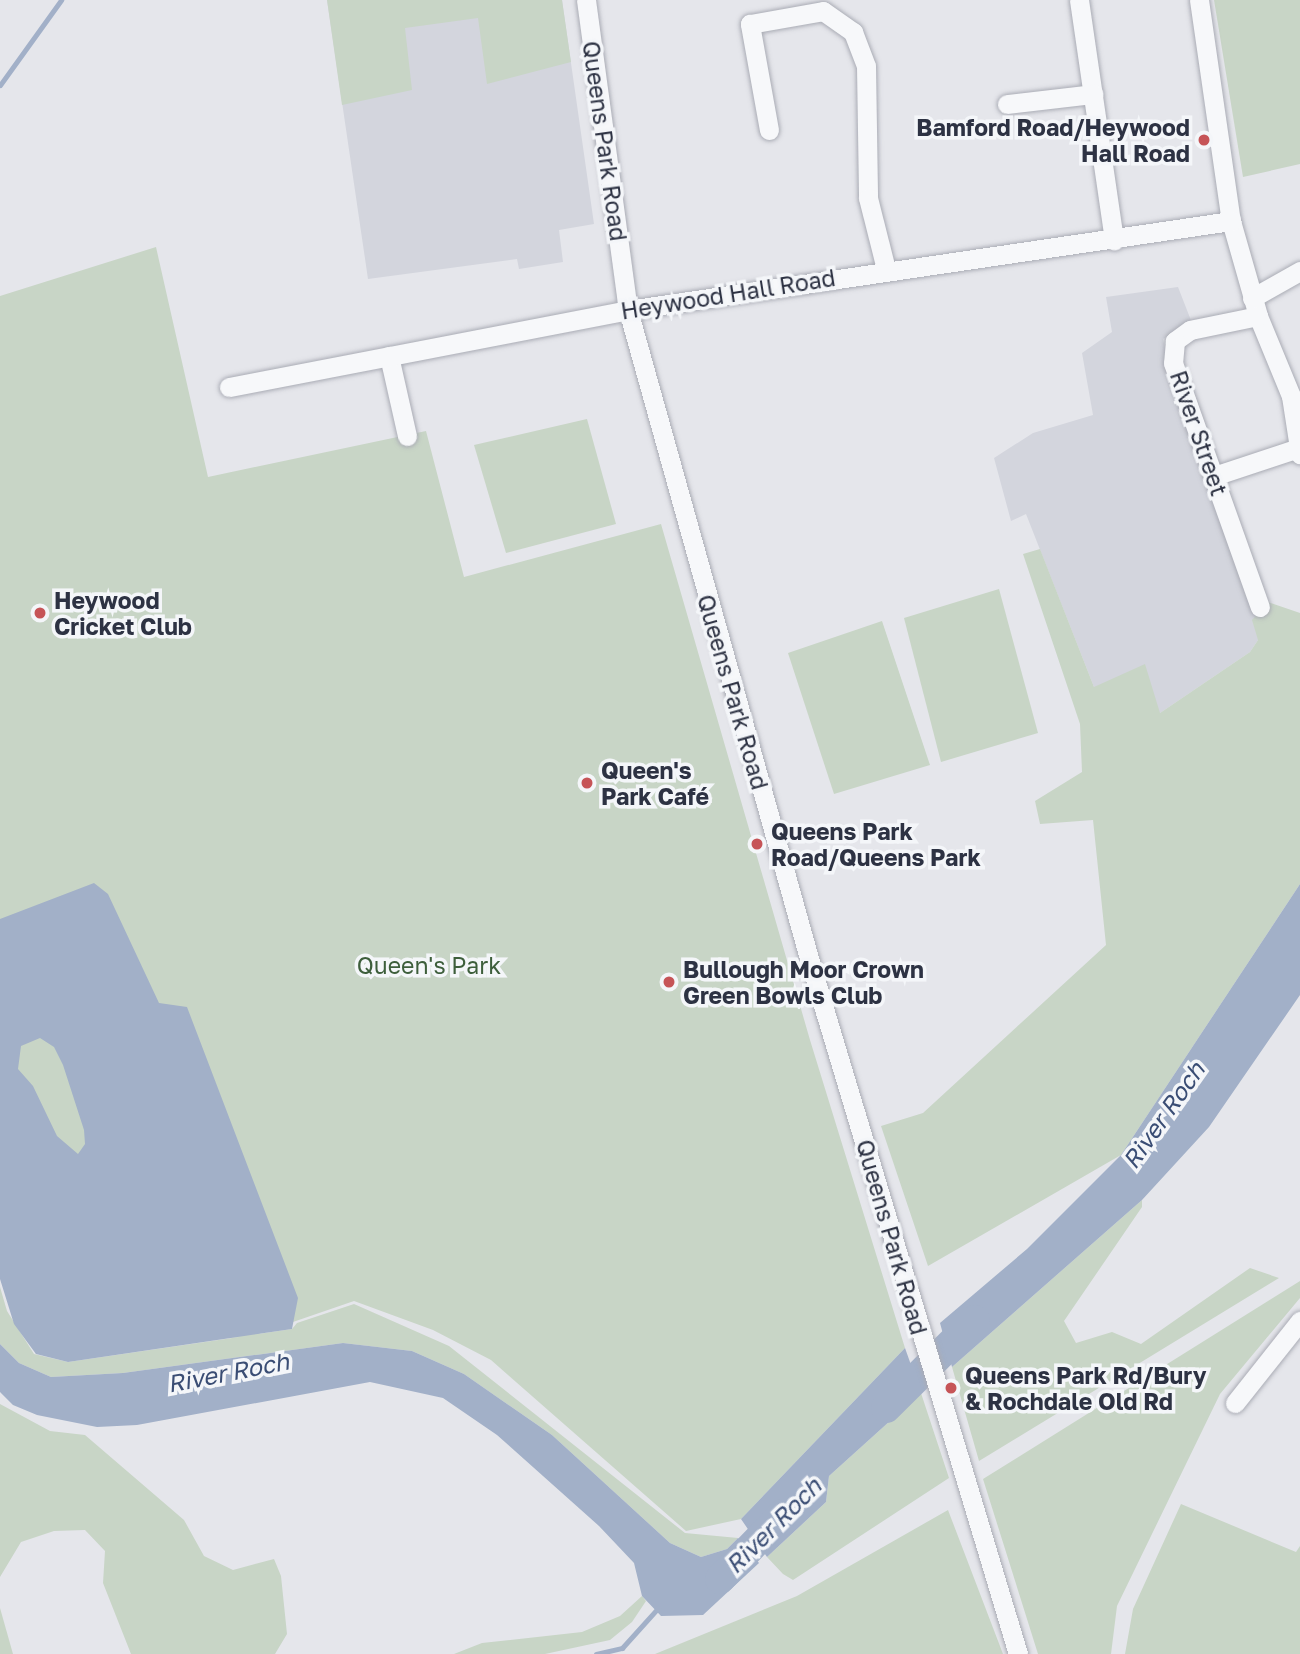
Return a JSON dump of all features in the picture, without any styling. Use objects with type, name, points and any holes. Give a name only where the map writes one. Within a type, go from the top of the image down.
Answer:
[{"type":"street","name":"Queens Park Road","points":[[586,0],[628,310],[799,925],[980,1539],[1018,1654]]},
{"type":"street","points":[[1079,0],[1114,240]]},
{"type":"street","points":[[1199,0],[1231,220],[1255,307],[1296,395],[1299,451],[1214,476]]},
{"type":"street","points":[[769,130],[750,24],[823,11],[853,32],[866,66],[868,198],[886,270]]},
{"type":"street","points":[[1007,104],[1093,94]]},
{"type":"street","name":"Heywood Hall Road","points":[[229,387],[628,310],[886,270],[1114,240],[1231,220]]},
{"type":"street","name":"River Street","points":[[1261,607],[1173,363],[1175,341],[1190,330],[1255,307],[1300,271]]},
{"type":"street","points":[[389,355],[407,436]]},
{"type":"street","points":[[1235,1402],[1300,1321]]},
{"type":"shaded area","points":[[327,0],[562,0],[594,224],[559,230],[563,262],[519,269],[517,259],[368,279]]},
{"type":"shaded area","points":[[1178,287],[1192,323],[1163,339],[1168,362],[1264,612],[1258,640],[1250,652],[1160,713],[1094,687],[1026,514],[1011,521],[994,458],[1033,433],[1093,415],[1082,353],[1112,332],[1106,297]]},
{"type":"green space","points":[[327,0],[562,0],[571,62],[487,84],[478,18],[405,28],[412,90],[342,105]]},
{"type":"green space","points":[[1214,0],[1300,0],[1300,164],[1243,177]]},
{"type":"green space","name":"Queen's Park","points":[[156,247],[208,477],[426,431],[464,577],[661,524],[810,1040],[905,1348],[741,1519],[686,1531],[491,1360],[433,1330],[354,1301],[258,1334],[292,1329],[297,1323],[354,1304],[449,1346],[685,1533],[738,1538],[727,1549],[701,1557],[670,1543],[552,1435],[464,1374],[412,1351],[343,1343],[123,1373],[51,1377],[19,1363],[0,1344],[0,1287],[7,1311],[34,1354],[68,1362],[239,1337],[36,1354],[0,1272],[0,296]]},
{"type":"green space","points":[[587,419],[616,524],[506,553],[474,445]]},
{"type":"green space","points":[[1040,549],[1094,687],[1145,664],[1160,713],[1250,652],[1258,640],[1252,620],[1268,602],[1300,613],[1300,884],[1121,1155],[928,1266],[881,1126],[923,1113],[1106,945],[1093,820],[1040,824],[1035,801],[1082,772],[1080,724],[1023,554]]},
{"type":"green space","points":[[999,589],[1038,733],[941,762],[904,618]]},
{"type":"green space","points":[[882,621],[930,765],[834,794],[788,653]]},
{"type":"green space","points":[[1142,1200],[1142,1207],[1064,1321],[1076,1343],[1112,1332],[1141,1344],[1250,1268],[1279,1278],[979,1461],[952,1367]]},
{"type":"green space","points":[[1300,1281],[1300,1298],[1220,1394],[1117,1606],[1111,1654],[1038,1654],[983,1479]]},
{"type":"green space","points":[[921,1393],[949,1478],[793,1580],[783,1574],[767,1557],[826,1502],[829,1476]]},
{"type":"green space","points":[[0,1404],[50,1431],[85,1435],[184,1520],[204,1556],[233,1570],[274,1559],[281,1576],[287,1634],[275,1654],[131,1654],[103,1583],[105,1551],[85,1530],[54,1531],[21,1542],[0,1577]]},
{"type":"green space","points":[[1181,1504],[1296,1552],[1300,1546],[1300,1654],[1125,1654],[1133,1609]]},
{"type":"green space","points":[[948,1510],[1003,1654],[655,1654],[797,1596]]},
{"type":"green space","points":[[642,1596],[646,1601],[632,1622],[610,1640],[545,1654],[454,1654],[482,1643],[582,1632],[620,1616]]},
{"type":"green space","points":[[0,1608],[13,1654],[0,1654]]},
{"type":"water","points":[[94,883],[108,894],[159,1003],[187,1007],[298,1298],[292,1329],[68,1362],[36,1354],[14,1324],[0,1279],[0,919]],"holes":[[[40,1038],[54,1047],[63,1065],[84,1130],[85,1144],[78,1154],[57,1136],[33,1086],[18,1069],[21,1046]]]},
{"type":"water","points":[[1300,884],[1300,995],[1209,1127],[1142,1200],[952,1367],[940,1323],[1027,1249],[1121,1155]]},
{"type":"water","points":[[343,1343],[412,1351],[464,1374],[552,1435],[670,1543],[701,1557],[727,1549],[738,1538],[759,1563],[703,1615],[661,1616],[642,1596],[634,1563],[599,1526],[497,1435],[443,1398],[370,1382],[137,1425],[97,1427],[37,1415],[13,1405],[0,1392],[0,1344],[19,1363],[51,1377],[123,1373]]},
{"type":"water","points":[[905,1348],[921,1393],[829,1476],[826,1502],[767,1557],[741,1519]]},
{"type":"waterway","points":[[0,85],[61,0]]},
{"type":"waterway","name":"River Roch","points":[[886,1408],[975,1320]]},
{"type":"waterway","name":"River Roch","points":[[720,1579],[783,1514]]},
{"type":"waterway","points":[[596,1654],[622,1648],[658,1608]]},
{"type":"place","name":"Bamford Road/Heywood Hall Road","points":[[1204,140]]},
{"type":"place","name":"Heywood Cricket Club","points":[[40,613]]},
{"type":"place","name":"Queen's Park Café","points":[[587,783]]},
{"type":"place","name":"Queens Park Road/Queens Park","points":[[757,844]]},
{"type":"place","name":"Bullough Moor Crown Green Bowls Club","points":[[669,982]]},
{"type":"place","name":"Queens Park Rd/Bury & Rochdale Old Rd","points":[[951,1388]]}]
